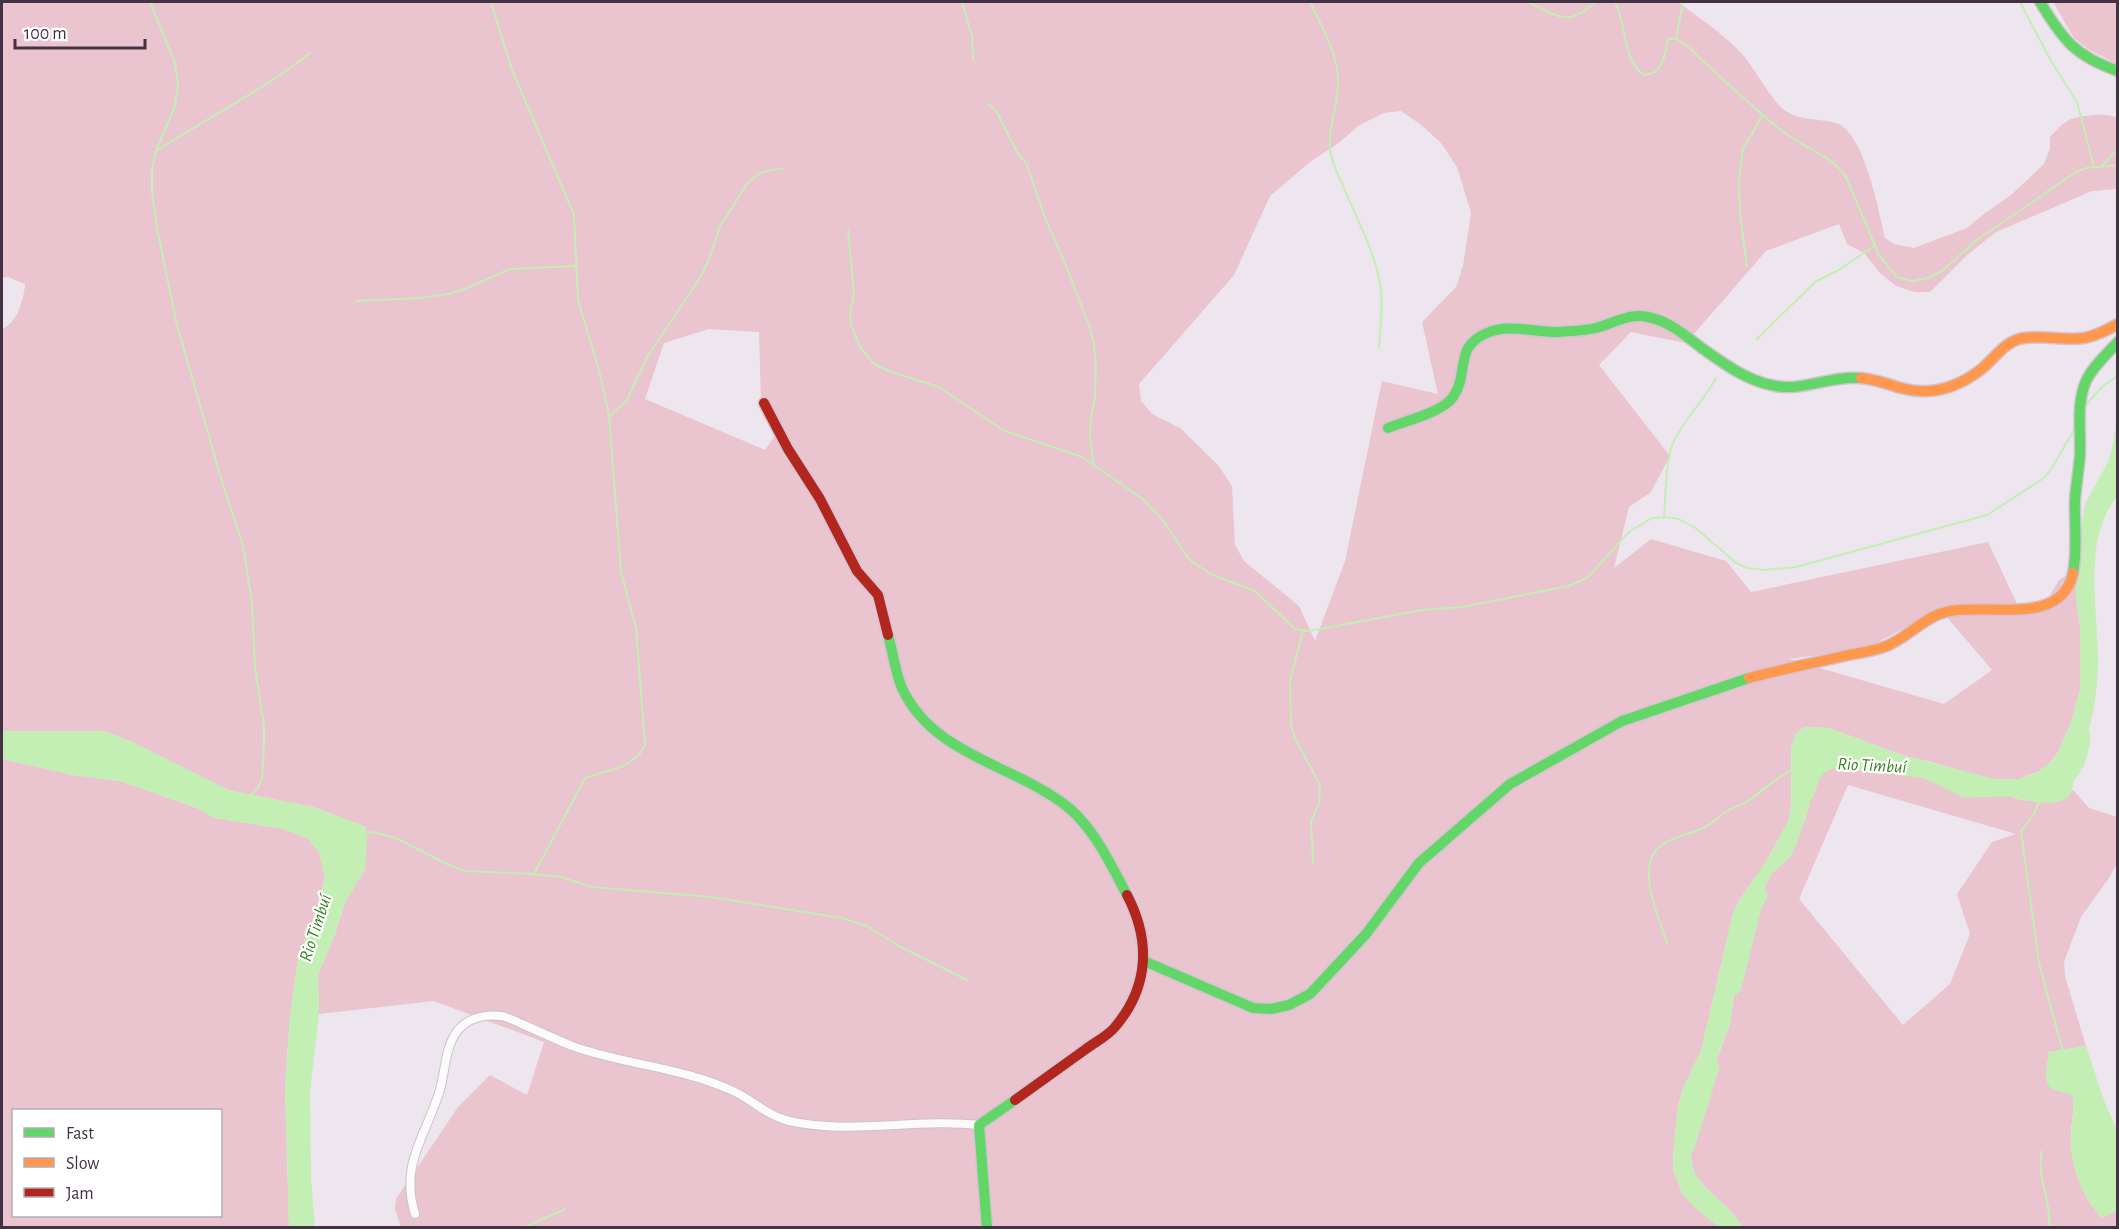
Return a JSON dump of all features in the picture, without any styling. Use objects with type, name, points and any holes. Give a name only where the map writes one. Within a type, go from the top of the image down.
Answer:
[{"type":"street","points":[[2040,2],[2059,32],[2073,47],[2087,58],[2118,71]]},
{"type":"street","points":[[1388,428],[1452,400],[1457,390],[1462,359],[1467,348],[1477,338],[1490,331],[1504,329],[1554,333],[1582,331],[1627,317],[1640,316],[1660,321],[1681,331],[1712,355],[1769,385],[1801,387],[1853,377],[1865,378],[1917,393],[1931,393],[1946,389],[1968,378],[2013,341],[2026,338],[2082,338],[2095,335],[2118,324]]},
{"type":"street","points":[[1144,961],[1253,1008],[1271,1009],[1289,1005],[1311,994],[1366,934],[1419,863],[1510,784],[1622,721],[1751,677],[1885,647],[1939,614],[1955,611],[2033,608],[2060,597],[2071,582],[2075,571],[2077,527],[2075,500],[2080,454],[2082,393],[2094,368],[2118,342]]},
{"type":"street","points":[[415,1214],[409,1186],[410,1170],[439,1094],[453,1038],[462,1026],[473,1019],[488,1015],[502,1016],[572,1046],[686,1073],[735,1092],[763,1111],[791,1122],[843,1127],[925,1122],[979,1125],[1114,1029],[1134,1000],[1141,982],[1144,961],[1141,934],[1129,898],[1108,860],[1071,810],[1050,794],[987,764],[948,742],[918,713],[908,699],[893,657],[878,595],[857,571],[820,499],[797,465],[764,403]]},
{"type":"street","points":[[979,1125],[987,1227]]},
{"type":"shaded area","points":[[2,2],[1678,2],[1735,47],[1783,109],[1795,116],[1829,121],[1846,129],[1855,141],[1869,174],[1885,238],[1894,244],[1914,248],[1967,228],[2011,195],[2044,164],[2050,148],[2050,137],[2066,121],[2093,115],[2117,118],[2117,189],[2092,191],[1996,232],[1966,256],[1930,292],[1915,292],[1896,286],[1880,273],[1864,253],[1847,244],[1839,224],[1766,251],[1686,343],[1631,332],[1599,365],[1670,456],[1651,492],[1629,507],[1614,568],[1651,539],[1726,561],[1751,592],[1988,542],[2019,608],[2049,597],[2059,580],[2078,568],[2076,597],[2080,626],[2080,690],[2071,723],[2057,754],[2044,769],[2019,779],[1980,777],[1902,755],[1829,728],[1804,727],[1796,734],[1791,747],[1789,820],[1733,913],[1701,1051],[1683,1088],[1678,1106],[1673,1170],[1683,1195],[1719,1227],[401,1227],[395,1209],[396,1199],[458,1107],[490,1075],[527,1095],[544,1042],[434,1001],[319,1014],[318,975],[345,903],[365,869],[366,827],[314,807],[228,790],[130,741],[104,731],[2,731],[2,329],[16,317],[25,284],[8,277],[2,278]],"holes":[[[1401,111],[1441,143],[1457,167],[1471,213],[1463,266],[1456,287],[1422,322],[1438,394],[1382,381],[1345,561],[1315,641],[1299,606],[1244,561],[1235,545],[1232,486],[1218,465],[1180,428],[1152,414],[1141,401],[1139,384],[1234,275],[1270,196],[1358,126],[1384,113]],[[709,329],[759,332],[761,402],[780,428],[765,450],[645,399],[664,343]],[[1940,609],[1992,670],[1944,704],[1789,659],[1865,649]]]},
{"type":"shaded area","points":[[2053,2],[2117,2],[2117,64],[2088,49],[2074,38]]},
{"type":"shaded area","points":[[2,759],[73,775],[120,781],[197,808],[214,818],[284,829],[307,838],[319,852],[325,877],[316,912],[298,958],[290,1016],[285,1086],[289,1227],[2,1228]]},
{"type":"shaded area","points":[[1847,761],[1904,775],[1968,784],[2021,800],[2051,802],[2067,798],[2073,790],[2089,808],[2117,817],[2117,863],[2081,917],[2064,962],[2065,976],[2086,1046],[2049,1052],[2047,1066],[2056,1090],[2069,1093],[2073,1097],[2071,1142],[2077,1177],[2087,1198],[2101,1218],[2117,1211],[2117,1227],[1743,1227],[1729,1209],[1704,1186],[1694,1172],[1691,1139],[1695,1118],[1730,1024],[1741,945],[1757,901],[1773,872],[1790,857],[1805,820],[1812,793],[1812,776],[1821,762]],"holes":[[[1848,785],[2016,834],[1992,842],[1957,894],[1970,934],[1950,984],[1903,1025],[1799,899]]]},
{"type":"water","points":[[2117,364],[2117,497],[2106,514],[2095,555],[2097,686],[2089,729],[2074,765],[2071,792],[2069,796],[2060,801],[2034,802],[1968,784],[1905,776],[1842,761],[1821,762],[1815,769],[1812,776],[1810,804],[1796,846],[1790,857],[1773,872],[1757,901],[1741,945],[1730,1024],[1699,1104],[1691,1139],[1694,1172],[1704,1186],[1729,1209],[1743,1227],[1719,1227],[1683,1195],[1673,1170],[1678,1106],[1683,1088],[1701,1051],[1733,913],[1789,820],[1791,747],[1796,734],[1804,727],[1829,728],[1902,755],[1995,779],[2019,779],[2034,774],[2050,763],[2057,754],[2071,723],[2080,690],[2080,626],[2076,597],[2081,526],[2085,504],[2109,460],[2113,443],[2116,423]]},
{"type":"water","points":[[2,731],[104,731],[130,741],[228,790],[314,807],[366,827],[365,869],[345,903],[318,975],[319,1014],[310,1091],[311,1178],[315,1227],[289,1227],[285,1086],[290,1016],[298,958],[316,912],[325,877],[319,852],[307,838],[284,829],[214,818],[197,808],[120,781],[73,775],[2,759]]},
{"type":"water","points":[[2086,1046],[2103,1098],[2117,1130],[2117,1211],[2101,1218],[2078,1179],[2072,1158],[2073,1097],[2054,1090],[2047,1083],[2046,1078],[2048,1052]]},
{"type":"waterway","points":[[150,2],[175,63],[178,85],[175,106],[156,151],[152,169],[152,193],[157,228],[176,321],[243,546],[252,603],[255,667],[264,726],[264,746],[262,779],[258,788],[250,796]]},
{"type":"waterway","points":[[491,2],[512,70],[574,215],[578,300],[600,374],[609,416],[621,572],[636,628],[645,745],[639,755],[624,766],[585,778],[534,874]]},
{"type":"waterway","points":[[962,2],[972,36],[973,59]]},
{"type":"waterway","points":[[1310,2],[1328,41],[1338,72],[1330,137],[1331,155],[1377,271],[1382,308],[1379,348]]},
{"type":"waterway","points":[[1528,2],[1563,17],[1578,15],[1596,2]]},
{"type":"waterway","points":[[1615,2],[1631,60],[1644,75],[1659,68],[1668,39],[1676,39],[1685,44],[1782,131],[1832,162],[1846,177],[1879,255],[1897,277],[1912,281],[1928,278],[1942,271],[1977,240],[2076,172],[2086,168],[2118,165]]},
{"type":"waterway","points":[[1676,39],[1683,2]]},
{"type":"waterway","points":[[2020,2],[2051,61],[2077,102],[2094,167]]},
{"type":"waterway","points":[[156,151],[254,92],[310,53]]},
{"type":"waterway","points":[[988,104],[997,112],[1016,150],[1027,165],[1045,218],[1090,328],[1096,367],[1090,436],[1093,464]]},
{"type":"waterway","points":[[1747,266],[1740,215],[1739,179],[1743,149],[1763,115]]},
{"type":"waterway","points":[[2103,165],[2118,149]]},
{"type":"waterway","points":[[610,416],[627,400],[647,357],[701,276],[720,226],[749,181],[762,172],[785,168]]},
{"type":"waterway","points":[[848,230],[854,292],[850,315],[851,325],[860,347],[874,364],[939,387],[1005,431],[1082,457],[1144,500],[1165,523],[1188,558],[1195,564],[1213,575],[1255,591],[1295,629],[1307,631],[1422,610],[1462,607],[1569,586],[1588,577],[1629,532],[1652,518],[1679,519],[1697,529],[1736,563],[1748,568],[1763,570],[1796,567],[1987,515],[2044,478],[2075,428]]},
{"type":"waterway","points":[[1757,339],[1815,282],[1839,270],[1874,246]]},
{"type":"waterway","points":[[356,301],[420,298],[448,294],[510,269],[575,266]]},
{"type":"waterway","points":[[2085,406],[2101,388],[2118,375]]},
{"type":"waterway","points":[[1664,517],[1670,451],[1682,426],[1716,378]]},
{"type":"waterway","points":[[1303,631],[1290,681],[1291,724],[1295,738],[1320,785],[1319,803],[1311,822],[1313,863]]},
{"type":"waterway","name":"Rio Timbuí","points":[[2059,784],[2077,762],[2083,735]]},
{"type":"waterway","name":"Rio Timbuí","points":[[1807,793],[1811,780],[1822,765],[1837,761],[1869,764]]},
{"type":"waterway","points":[[1667,943],[1650,891],[1649,869],[1654,853],[1665,843],[1701,829],[1727,811],[1748,801],[1793,769]]},
{"type":"waterway","name":"Rio Timbuí","points":[[1928,772],[1965,790],[2008,789]]},
{"type":"waterway","points":[[2039,802],[2034,814],[2021,831],[2039,963],[2063,1052]]},
{"type":"waterway","points":[[364,833],[374,832],[398,839],[465,871],[561,877],[592,887],[711,897],[842,918],[867,926],[899,946],[967,980]]},
{"type":"waterway","name":"Rio Timbuí","points":[[1734,987],[1754,907],[1760,895]]},
{"type":"waterway","name":"Rio Timbuí","points":[[1687,1147],[1712,1067]]},
{"type":"waterway","points":[[2042,1151],[2041,1171],[2049,1228]]},
{"type":"waterway","points":[[523,1228],[565,1209]]},
{"type":"traffic: fast","points":[[2040,2],[2063,37],[2080,53],[2118,71]]},
{"type":"traffic: fast","points":[[1388,428],[1433,412],[1448,402],[1458,388],[1466,353],[1470,346],[1476,339],[1487,333],[1505,329],[1577,331],[1596,328],[1628,317],[1641,316],[1670,325],[1727,365],[1762,383],[1793,387],[1838,379],[1861,378]]},
{"type":"traffic: fast","points":[[2073,573],[2081,399],[2089,376],[2100,360],[2118,342]]},
{"type":"traffic: fast","points":[[888,635],[902,688],[916,711],[934,730],[955,745],[1025,780],[1069,808],[1095,837],[1127,895]]},
{"type":"traffic: fast","points":[[1144,961],[1253,1008],[1271,1009],[1289,1005],[1310,994],[1366,934],[1419,863],[1510,784],[1622,721],[1749,678]]},
{"type":"traffic: fast","points":[[987,1228],[979,1125],[1015,1100]]},
{"type":"traffic: slow","points":[[1861,378],[1911,390],[1942,389],[1970,377],[2013,341],[2035,337],[2084,338],[2118,324]]},
{"type":"traffic: slow","points":[[1749,678],[1884,647],[1939,614],[1955,610],[2036,608],[2052,602],[2065,591],[2073,573]]},
{"type":"traffic: jam","points":[[764,403],[788,449],[820,499],[857,571],[878,595],[888,635]]},
{"type":"traffic: jam","points":[[1015,1100],[1109,1033],[1126,1012],[1135,996],[1143,963],[1143,946],[1135,912],[1127,895]]}]
